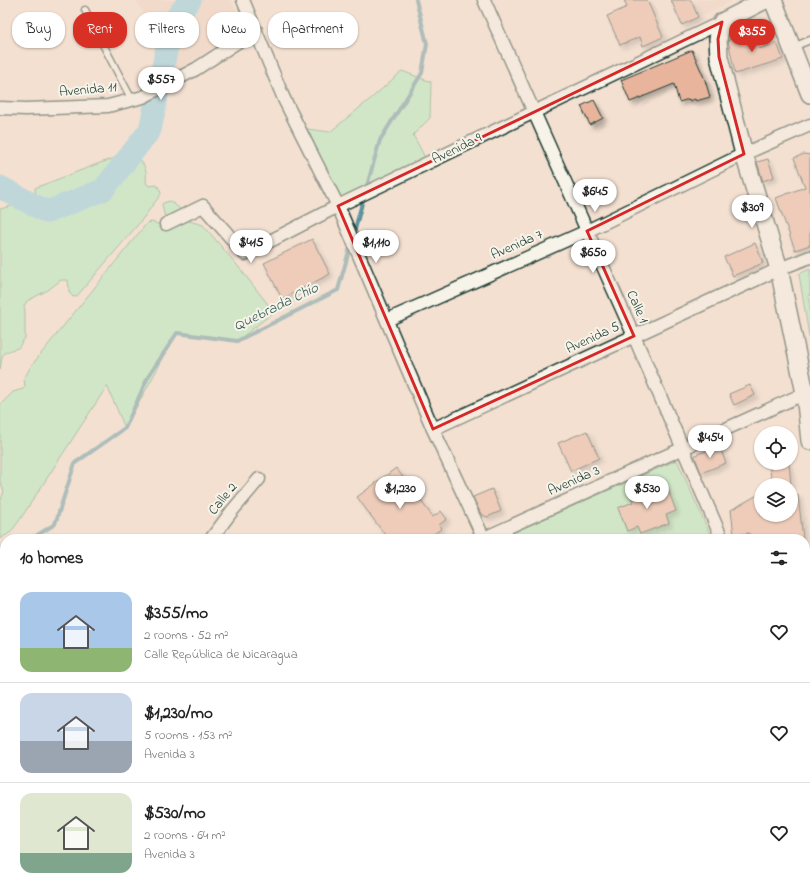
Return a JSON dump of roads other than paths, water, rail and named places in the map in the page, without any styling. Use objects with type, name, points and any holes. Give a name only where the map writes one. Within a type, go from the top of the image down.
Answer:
[{"type":"main road","name":"Avenida 9","points":[[722,22],[765,0]]},
{"type":"main road","points":[[773,0],[810,94]]},
{"type":"main road","points":[[722,22],[718,38],[719,57],[744,154],[779,270],[807,392],[810,441]]},
{"type":"street","points":[[243,0],[248,12]]},
{"type":"street","name":"Calle 1","points":[[484,0],[634,336],[720,534]]},
{"type":"street","name":"Avenida 9","points":[[166,224],[203,206],[245,254],[338,206],[722,22]]},
{"type":"street","points":[[260,40],[284,99],[338,206],[433,429],[481,534]]},
{"type":"street","name":"Avenida 11","points":[[0,108],[26,109],[108,106],[138,98],[168,84],[196,69],[228,48]]},
{"type":"street","name":"Avenida 7","points":[[387,320],[587,231],[744,154],[810,125]]},
{"type":"street","name":"Avenida 5","points":[[433,429],[810,257]]},
{"type":"street","name":"Avenida 3","points":[[494,534],[807,392]]},
{"type":"street","name":"Calle 2","points":[[215,534],[259,479]]},
{"type":"lane","points":[[85,10],[138,98]]},
{"type":"lane","points":[[792,48],[810,40]]},
{"type":"waterway","points":[[0,187],[47,212],[103,190],[150,130],[172,23],[190,0]]},
{"type":"waterway","name":"Quebrada Chío","points":[[366,189],[380,140],[422,73],[427,44],[416,0]]},
{"type":"waterway","name":"Quebrada Chío","points":[[354,233],[364,196]]},
{"type":"waterway","name":"Quebrada Chío","points":[[39,534],[55,524],[75,463],[125,428],[148,377],[177,333],[237,341],[338,290],[351,244]]}]
